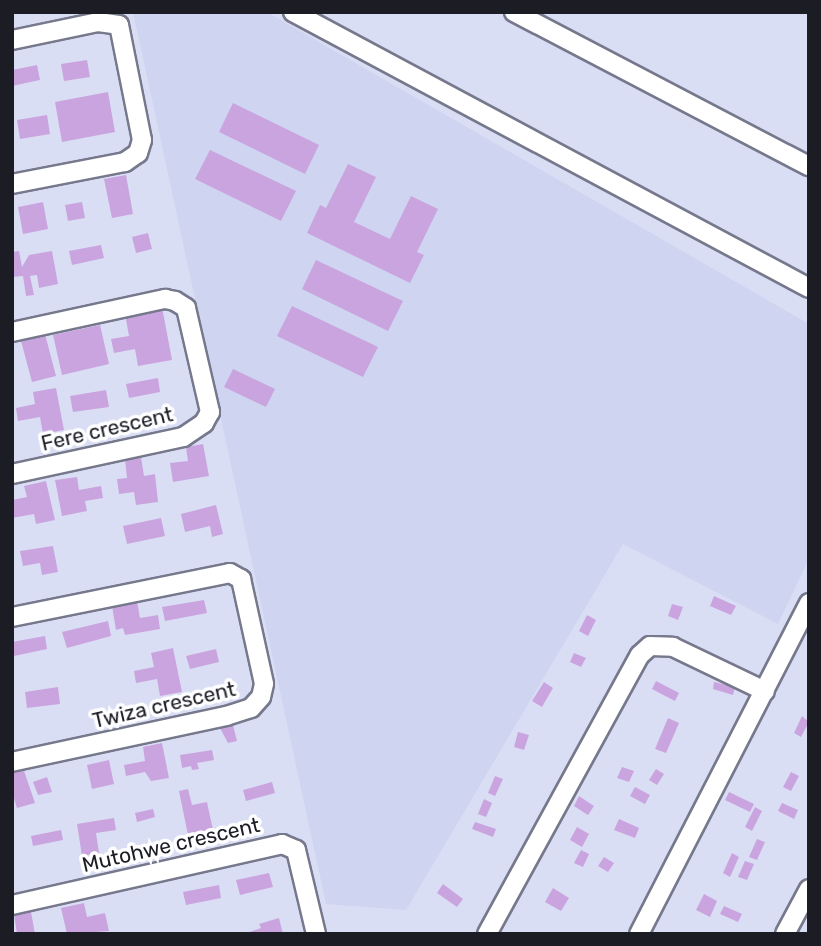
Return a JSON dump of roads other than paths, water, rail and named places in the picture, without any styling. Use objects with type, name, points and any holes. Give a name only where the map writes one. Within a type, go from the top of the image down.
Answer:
[{"type":"street","points":[[293,12],[809,288]]},
{"type":"street","points":[[514,12],[809,166]]},
{"type":"street","points":[[12,40],[98,22],[119,25],[142,140],[138,153],[125,162],[12,184]]},
{"type":"street","name":"Fere crescent","points":[[12,332],[165,299],[175,301],[186,308],[210,412],[204,423],[183,437],[12,474]]},
{"type":"street","name":"Twiza crescent","points":[[12,617],[230,573],[241,579],[264,684],[261,697],[251,708],[226,716],[12,762]]},
{"type":"street","points":[[639,934],[809,603]]},
{"type":"street","points":[[487,934],[640,655],[650,646],[673,647],[765,691]]},
{"type":"street","name":"Mutohwe crescent","points":[[12,905],[282,844],[296,850],[316,934]]},
{"type":"street","points":[[785,934],[809,889]]}]
